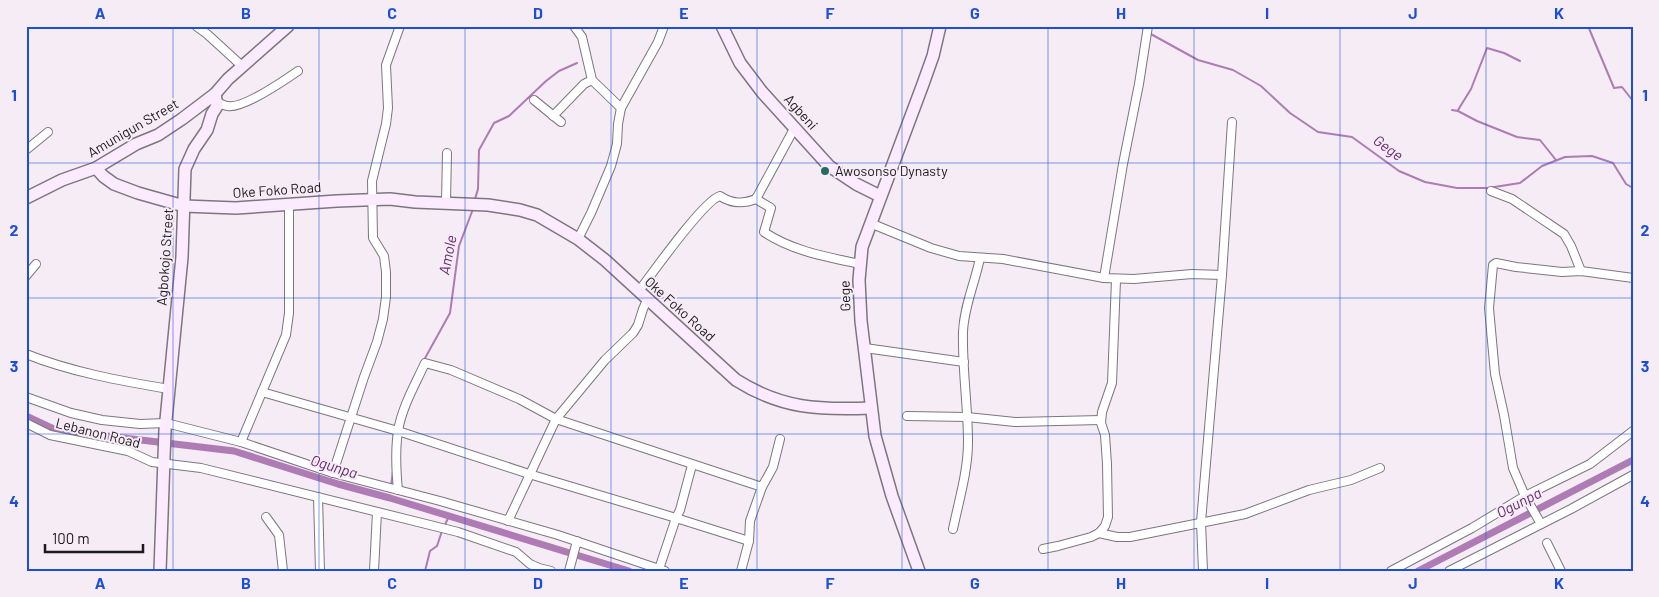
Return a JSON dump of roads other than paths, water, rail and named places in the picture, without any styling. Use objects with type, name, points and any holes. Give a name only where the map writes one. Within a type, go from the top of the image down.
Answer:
[{"type":"street","points":[[196,26],[242,66]]},
{"type":"street","name":"Amunigun Street","points":[[26,198],[62,180],[96,168],[136,144],[158,134],[216,98],[228,79],[288,26]]},
{"type":"street","points":[[333,473],[377,342],[386,297],[384,256],[373,238],[371,199],[372,181],[388,108],[386,65],[400,26]]},
{"type":"street","points":[[574,26],[582,37],[592,80],[622,108]]},
{"type":"street","points":[[578,239],[611,166],[617,144],[618,124],[622,108],[658,42],[664,26]]},
{"type":"street","name":"Agbeni","points":[[722,26],[740,63],[762,92],[828,166],[856,184],[880,196]]},
{"type":"street","name":"Gege","points":[[919,571],[907,542],[875,436],[859,299],[860,264],[862,247],[870,223],[924,84],[940,26]]},
{"type":"street","points":[[1104,278],[1123,164],[1146,49],[1148,28]]},
{"type":"street","points":[[216,98],[228,106],[243,103],[265,93],[298,71]]},
{"type":"street","points":[[553,116],[584,84],[592,80]]},
{"type":"street","name":"Agbokojo Street","points":[[160,571],[165,427],[182,257],[185,169],[194,149],[207,130],[212,114],[217,106],[216,98]]},
{"type":"street","points":[[534,100],[561,122]]},
{"type":"street","points":[[1203,571],[1201,522],[1222,274],[1232,122]]},
{"type":"street","points":[[508,520],[556,419],[605,360],[634,333],[643,309],[643,296],[670,250],[714,198],[720,196],[742,204],[756,199],[795,128]]},
{"type":"street","points":[[26,150],[48,132]]},
{"type":"street","points":[[446,202],[448,153]]},
{"type":"street","name":"Oke Foko Road","points":[[96,168],[114,184],[138,194],[184,206],[236,208],[371,199],[474,204],[520,210],[537,215],[578,239],[605,260],[736,380],[752,390],[779,401],[800,406],[840,409],[871,408]]},
{"type":"street","points":[[1490,191],[1512,199],[1564,234],[1572,246],[1581,271]]},
{"type":"street","points":[[756,199],[771,208],[764,232],[771,237],[790,246],[860,264]]},
{"type":"street","points":[[241,442],[286,335],[289,205]]},
{"type":"street","points":[[870,223],[931,248],[959,256],[1003,259],[1116,280],[1192,274],[1222,274]]},
{"type":"street","points":[[953,528],[966,462],[967,417],[963,332],[966,306],[980,258]]},
{"type":"street","points":[[1541,524],[1525,496],[1513,468],[1495,374],[1489,308],[1493,265],[1496,263],[1516,267],[1562,272],[1581,271],[1633,278]]},
{"type":"street","points":[[26,276],[36,264]]},
{"type":"street","points":[[1043,549],[1076,542],[1099,533],[1105,526],[1108,517],[1105,435],[1101,420],[1112,383],[1116,280]]},
{"type":"street","points":[[865,348],[964,362]]},
{"type":"street","points":[[26,354],[106,377],[169,389]]},
{"type":"street","points":[[398,490],[396,462],[398,431],[408,399],[424,363],[451,370],[519,399],[556,419],[762,487]]},
{"type":"street","points":[[262,392],[398,431],[529,474],[749,541]]},
{"type":"street","points":[[26,398],[71,413],[102,420],[165,427],[241,442],[333,473],[508,520],[662,570],[692,465]]},
{"type":"street","points":[[907,416],[967,417],[1015,422],[1101,420]]},
{"type":"street","name":"Lebanon Road","points":[[26,423],[50,435],[128,451],[152,462],[201,468],[458,532],[516,552],[530,564],[551,571]]},
{"type":"street","points":[[1391,571],[1472,528],[1525,496],[1590,464],[1633,431]]},
{"type":"street","points":[[741,571],[749,541],[750,521],[762,487],[773,467],[780,439]]},
{"type":"street","points":[[1099,533],[1117,537],[1130,537],[1245,514],[1309,490],[1351,480],[1380,468]]},
{"type":"street","points":[[1450,570],[1633,475]]},
{"type":"street","points":[[318,497],[320,571]]},
{"type":"street","points":[[374,571],[377,512]]},
{"type":"street","points":[[266,517],[278,535],[283,571]]},
{"type":"street","points":[[569,570],[577,543]]},
{"type":"street","points":[[1547,543],[1561,571]]},
{"type":"waterway","name":"Gege","points":[[1138,26],[1145,30]]},
{"type":"waterway","points":[[1588,26],[1614,88],[1622,87],[1633,101]]},
{"type":"waterway","name":"Gege","points":[[1149,33],[1198,60],[1233,70],[1261,86],[1290,113],[1318,132],[1352,137],[1399,171],[1425,182],[1457,188],[1488,188],[1520,183],[1542,166],[1565,157],[1592,156],[1613,163],[1626,184],[1633,188]]},
{"type":"waterway","points":[[1458,110],[1471,89],[1487,48],[1504,53],[1520,61]]},
{"type":"waterway","name":"Amole","points":[[475,199],[478,189],[479,150],[494,123],[509,116],[559,71],[577,63]]},
{"type":"waterway","points":[[1452,110],[1517,137],[1540,140],[1556,160]]},
{"type":"waterway","name":"Amole","points":[[424,360],[450,313],[459,246],[473,209]]},
{"type":"waterway","name":"Ogunpa","points":[[26,416],[56,430],[234,451],[629,571]]},
{"type":"waterway","name":"Ogunpa","points":[[1418,571],[1633,460]]},
{"type":"waterway","name":"Amole","points":[[391,486],[393,471]]},
{"type":"waterway","points":[[444,527],[449,516]]},
{"type":"waterway","points":[[425,571],[430,551],[437,546],[442,531]]},
{"type":"place","name":"Awosonso Dynasty","points":[[825,171]]}]
